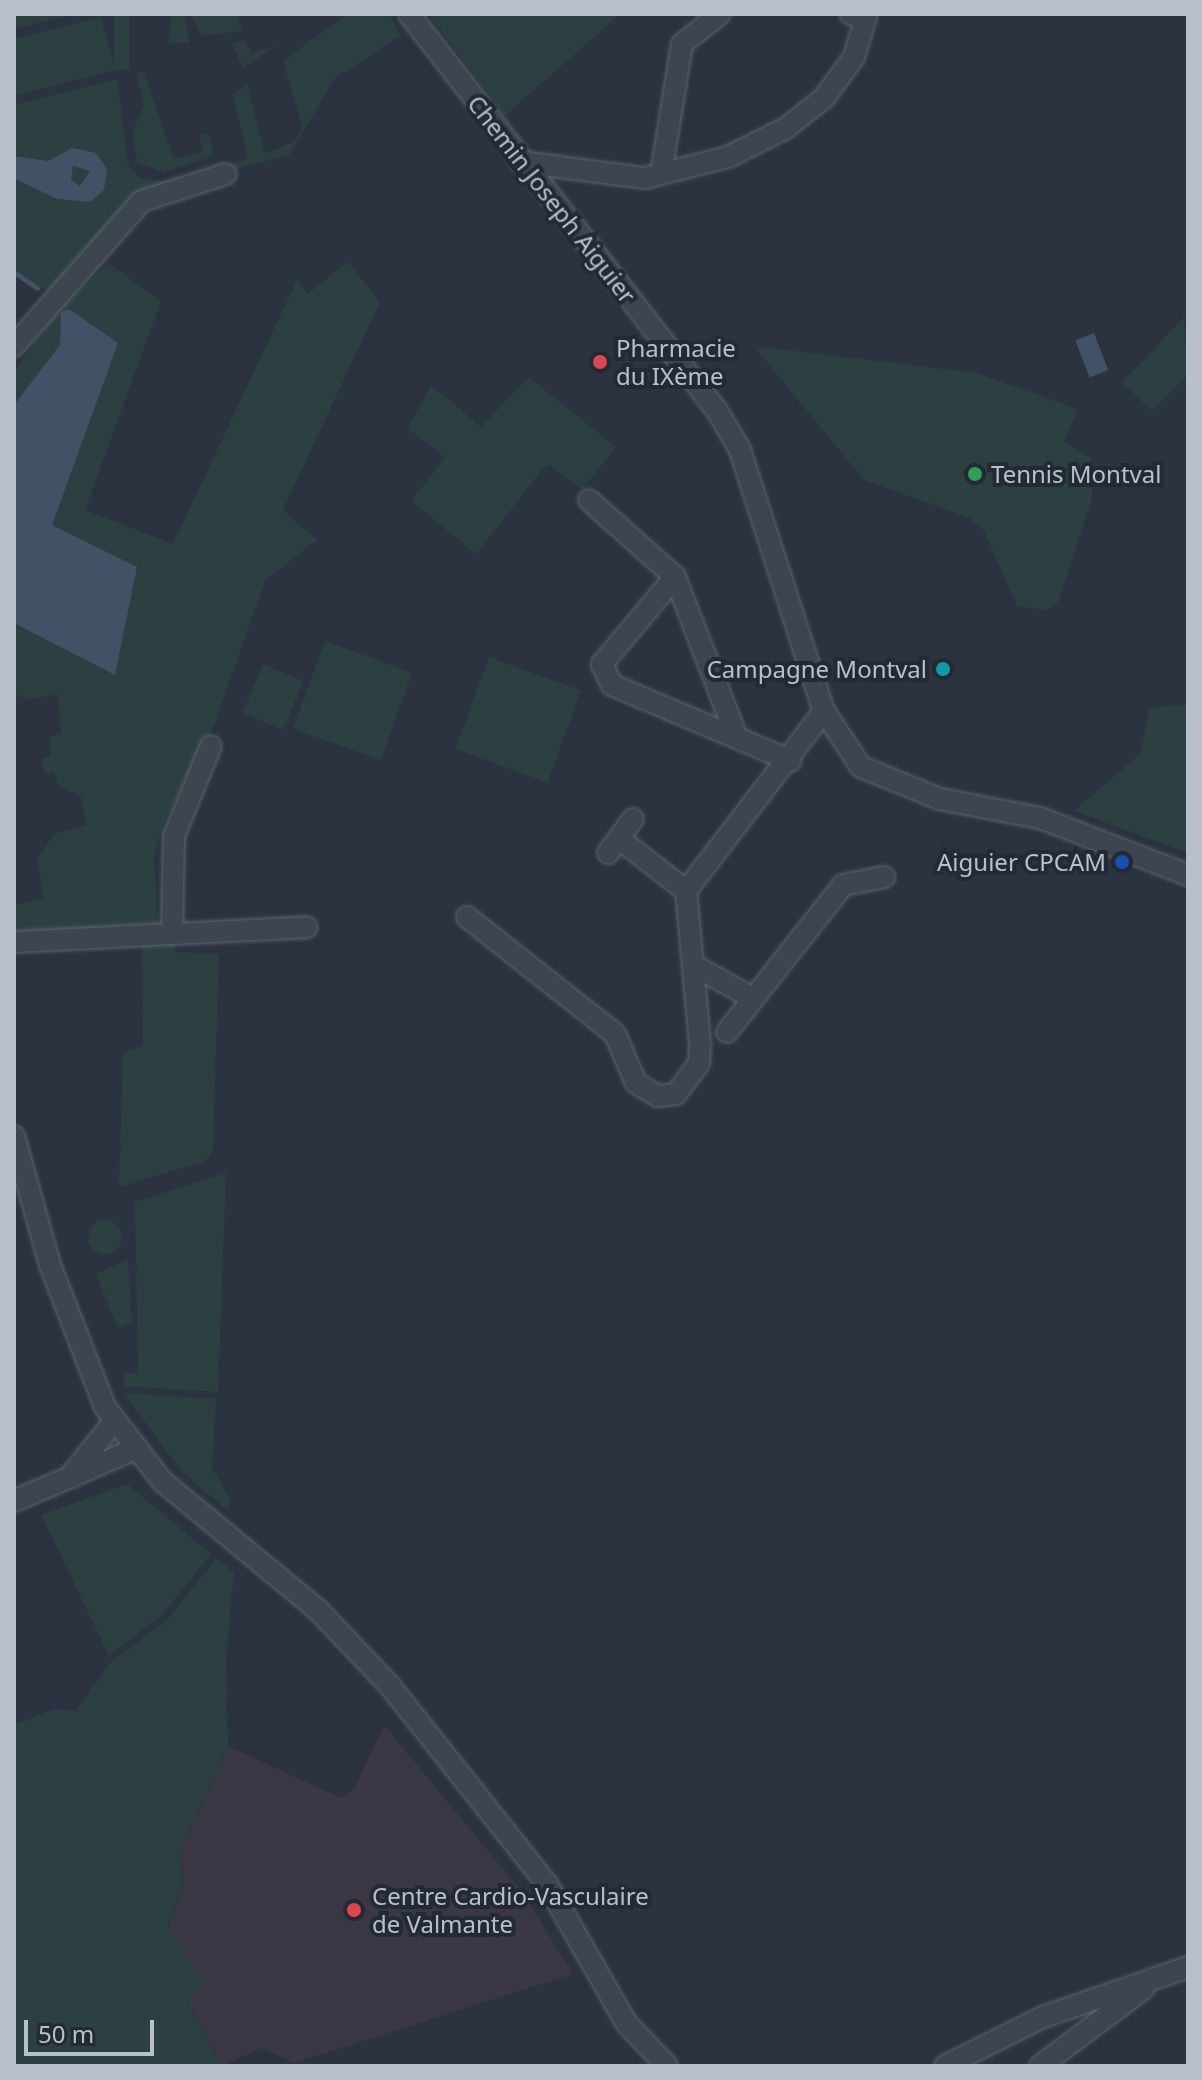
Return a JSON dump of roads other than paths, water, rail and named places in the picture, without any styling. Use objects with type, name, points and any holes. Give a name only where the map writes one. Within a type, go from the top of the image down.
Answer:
[{"type":"street","name":"Chemin Joseph Aiguier","points":[[409,14],[521,162],[695,377],[740,450],[824,711],[843,747],[882,781],[1040,818],[1188,875]]},
{"type":"street","points":[[661,174],[682,44],[720,14]]},
{"type":"street","points":[[521,162],[661,174],[728,157],[786,128],[824,98],[854,57],[866,17],[850,14]]},
{"type":"street","points":[[17,339],[142,201],[226,174]]},
{"type":"street","points":[[589,500],[675,577],[736,735]]},
{"type":"street","points":[[675,577],[602,664],[612,685],[736,735],[791,761]]},
{"type":"street","points":[[467,917],[615,1034],[636,1083],[658,1096],[676,1094],[699,1063],[695,966],[686,891],[791,761],[824,711]]},
{"type":"street","points":[[172,933],[174,836],[211,746]]},
{"type":"street","points":[[633,819],[614,846],[686,891]]},
{"type":"street","points":[[727,1032],[843,885],[884,877]]},
{"type":"street","points":[[14,942],[307,927]]},
{"type":"street","points":[[695,966],[752,998]]},
{"type":"street","points":[[14,1136],[89,1378],[115,1420],[162,1481],[317,1609],[390,1686],[547,1884],[627,2024],[667,2066]]},
{"type":"street","points":[[70,1477],[115,1420]]},
{"type":"street","points":[[14,1501],[137,1448]]},
{"type":"street","points":[[946,2066],[1043,2017],[1188,1967]]},
{"type":"street","points":[[1040,2066],[1153,1979]]},
{"type":"water","points":[[72,148],[96,153],[107,169],[104,190],[90,202],[57,199],[14,178],[14,156],[48,161]],"holes":[[[73,166],[90,171],[80,186],[71,180]]]},
{"type":"water","points":[[69,309],[118,343],[52,525],[137,567],[115,675],[14,623],[14,405],[60,345],[61,312]]},
{"type":"water","points":[[1094,333],[1108,370],[1090,378],[1075,340]]},
{"type":"waterway","points":[[14,272],[37,288]]},
{"type":"place","name":"Pharmacie du IXème","points":[[600,362]]},
{"type":"place","name":"Tennis Montval","points":[[975,474]]},
{"type":"place","name":"Campagne Montval","points":[[943,669]]},
{"type":"place","name":"Aiguier CPCAM","points":[[1122,862]]},
{"type":"place","name":"Centre Cardio-Vasculaire de Valmante","points":[[354,1910]]}]
